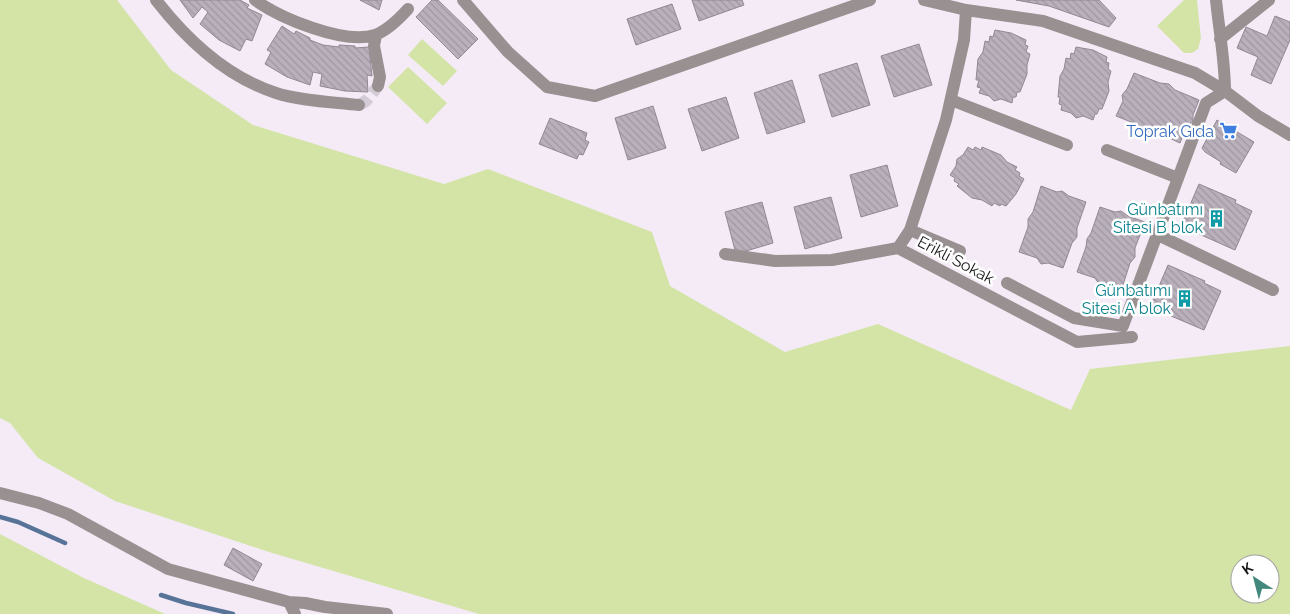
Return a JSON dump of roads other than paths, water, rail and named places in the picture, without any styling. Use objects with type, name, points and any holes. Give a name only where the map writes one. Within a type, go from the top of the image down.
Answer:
[{"type":"street","points":[[156,0],[176,26],[204,52],[239,76],[276,93],[318,101],[359,105]]},
{"type":"street","points":[[255,0],[274,12],[331,34],[360,38],[376,35],[397,22],[408,9]]},
{"type":"street","points":[[463,0],[508,52],[547,87],[595,96],[870,0]]},
{"type":"street","points":[[924,0],[966,10],[1043,21],[1195,73],[1225,91],[1258,116],[1290,135]]},
{"type":"street","points":[[1216,0],[1225,66],[1225,91]]},
{"type":"street","points":[[1220,39],[1269,0]]},
{"type":"street","points":[[898,248],[910,230],[946,120],[964,40],[966,10]]},
{"type":"street","points":[[376,35],[374,46],[380,77],[378,86]]},
{"type":"street","points":[[1007,282],[1074,318],[1123,326],[1206,102],[1225,91]]},
{"type":"street","points":[[951,100],[1067,145]]},
{"type":"street","points":[[1107,150],[1178,178]]},
{"type":"street","points":[[910,230],[960,251]]},
{"type":"street","points":[[1158,235],[1273,290]]},
{"type":"street","name":"Erikli Sokak","points":[[725,254],[775,261],[832,260],[898,248],[1077,342],[1132,337]]},
{"type":"street","points":[[0,493],[39,503],[68,514],[168,569],[292,608],[305,602],[324,607],[387,614]]},
{"type":"waterway","points":[[0,517],[18,522],[65,543]]},
{"type":"waterway","points":[[161,595],[233,614]]},
{"type":"tunnel","points":[[359,105],[366,101],[378,86]]},
{"type":"place","name":"Toprak Gıda","points":[[1228,131]]},
{"type":"place","name":"Günbatımı Sitesi B blok","points":[[1217,218]]},
{"type":"place","name":"Günbatımı Sitesi A blok","points":[[1185,299]]}]
